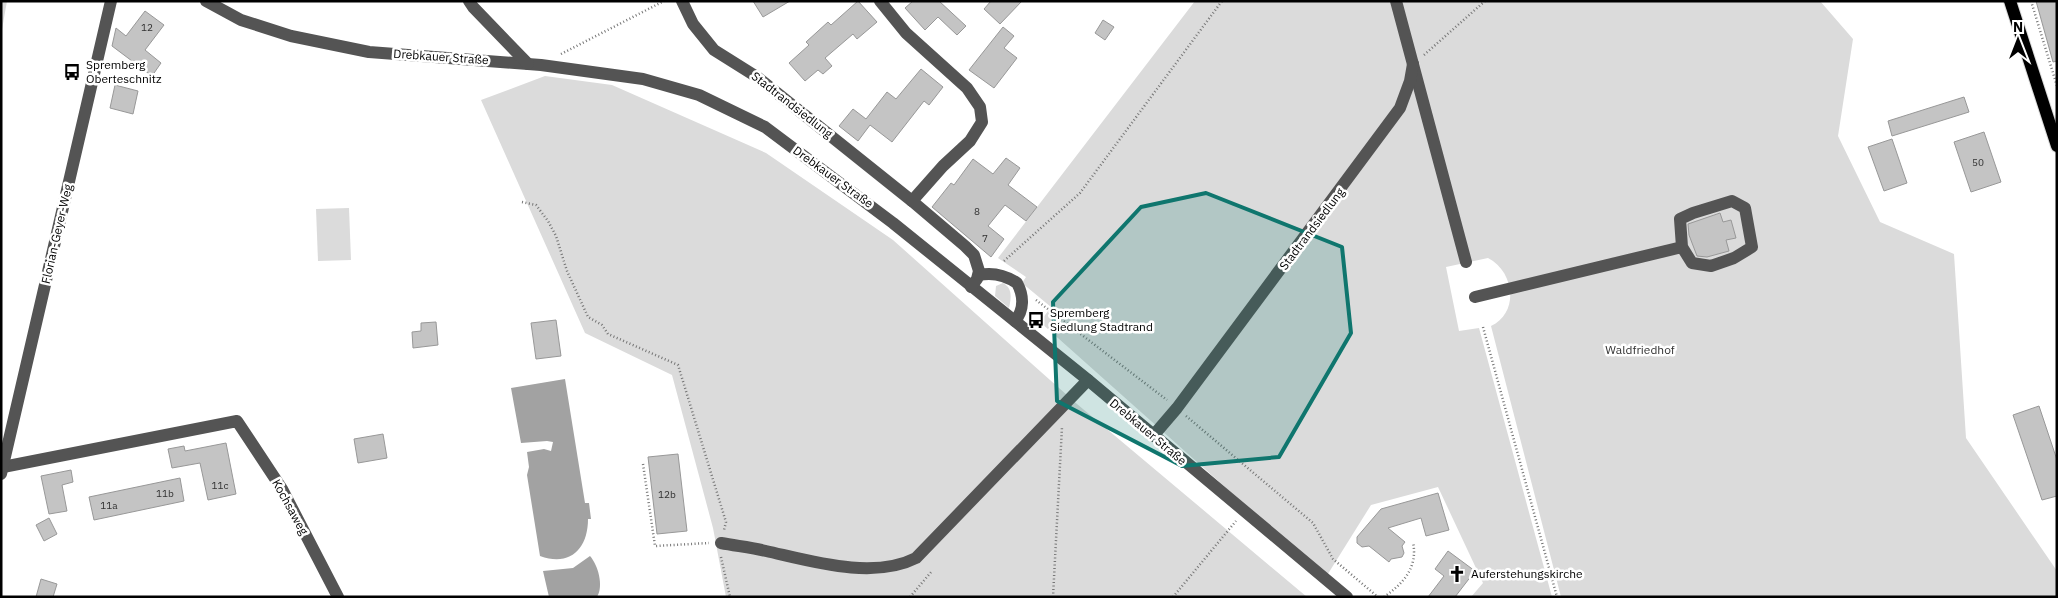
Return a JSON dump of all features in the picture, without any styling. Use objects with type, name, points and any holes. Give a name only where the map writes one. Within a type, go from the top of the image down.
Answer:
[{"type":"main road","points":[[2010,1],[2057,146]]},
{"type":"street","name":"Florian-Geyer-Weg","points":[[111,1],[2,470],[238,421]]},
{"type":"street","name":"Drebkauer Straße","points":[[206,1],[241,20],[291,36],[369,52],[535,64],[643,79],[699,95],[765,128],[861,197],[1015,321],[1347,597]]},
{"type":"street","points":[[469,1],[473,7],[535,64]]},
{"type":"street","name":"Stadtrandsiedlung","points":[[682,1],[693,24],[714,50],[757,77],[912,201],[974,255],[985,274]]},
{"type":"street","points":[[880,1],[906,33],[967,88],[980,107],[982,122],[970,141],[943,166],[912,201]]},
{"type":"street","points":[[1396,1],[1466,262]]},
{"type":"street","name":"Stadtrandsiedlung","points":[[1153,436],[1177,408],[1400,108],[1410,82],[1414,64]]},
{"type":"street","points":[[1732,202],[1745,208],[1752,247],[1734,258],[1711,266],[1692,263],[1682,247],[1680,218],[1693,212],[1732,202]]},
{"type":"street","points":[[1475,297],[1682,247]]},
{"type":"street","points":[[972,287],[985,274],[1007,277],[1019,287],[1022,306],[1020,315],[1015,321]]},
{"type":"street","points":[[721,543],[764,550],[827,565],[883,568],[903,565],[916,558],[1088,380]]},
{"type":"street","name":"Kochsaweg","points":[[238,421],[282,489],[338,597]]},
{"type":"path","points":[[535,64],[664,1]]},
{"type":"path","points":[[985,274],[1080,193],[1222,1]]},
{"type":"path","points":[[1414,64],[1485,1]]},
{"type":"path","points":[[2031,1],[2057,86]]},
{"type":"path","points":[[522,202],[536,206],[548,221],[556,236],[567,271],[588,317],[602,325],[608,334],[678,365],[726,522],[719,549],[730,597]]},
{"type":"path","points":[[1019,287],[1177,408],[1313,523],[1333,559],[1378,597]]},
{"type":"path","points":[[1483,328],[1556,597]]},
{"type":"path","points":[[1053,597],[1062,426]]},
{"type":"path","points":[[643,464],[655,546],[721,543]]},
{"type":"path","points":[[1173,597],[1244,512]]},
{"type":"path","points":[[1384,597],[1400,585],[1408,576],[1415,552],[1413,542]]},
{"type":"path","points":[[910,597],[932,572]]},
{"type":"highlighted area","points":[[1206,193],[1342,247],[1351,333],[1279,457],[1182,466],[1057,401],[1053,302],[1141,207]]},
{"type":"green space","points":[[1,1],[7,1],[1,35]]},
{"type":"green space","name":"Waldfriedhof","points":[[1195,1],[1820,1],[1853,39],[1838,136],[1880,222],[1954,254],[1966,438],[2057,571],[2057,597],[1561,597],[1491,326],[1500,320],[1510,302],[1508,282],[1504,272],[1488,258],[1446,267],[1459,331],[1479,328],[1552,597],[1471,597],[1483,583],[1438,487],[1371,505],[1326,577],[1040,322],[1051,307],[1022,283],[1026,277],[998,258]]},
{"type":"green space","points":[[545,76],[612,85],[766,153],[893,240],[1077,404],[1307,597],[726,597],[713,528],[672,375],[585,333],[481,100]]},
{"type":"green space","points":[[349,208],[351,260],[318,261],[316,209]]},
{"type":"green space","points":[[1003,283],[1010,291],[1009,308],[995,296],[996,286]]},
{"type":"shaded area","points":[[565,379],[585,503],[589,503],[591,519],[588,519],[585,539],[575,553],[560,559],[551,559],[540,556],[527,475],[529,467],[527,452],[544,449],[551,451],[553,442],[521,443],[511,388]]},
{"type":"shaded area","points":[[590,556],[599,576],[600,587],[597,597],[549,597],[543,571],[573,568]]},
{"type":"building","points":[[753,1],[790,1],[763,17]]},
{"type":"building","points":[[858,1],[877,22],[857,39],[853,34],[825,58],[832,66],[823,74],[818,70],[805,81],[789,63],[809,45],[806,42],[828,22],[831,25]]},
{"type":"building","points":[[913,1],[939,1],[966,26],[957,35],[938,17],[925,30],[905,8]]},
{"type":"building","points":[[991,1],[1022,1],[1000,24],[984,9]]},
{"type":"building","points":[[2036,1],[2057,1],[2057,61],[2053,62]]},
{"type":"building","points":[[145,11],[164,25],[145,50],[161,63],[152,76],[112,46],[116,28],[126,36]]},
{"type":"building","points":[[1103,20],[1114,27],[1105,40],[1095,33]]},
{"type":"building","points":[[1003,27],[1014,36],[1004,48],[1017,58],[994,88],[969,70]]},
{"type":"building","points":[[921,69],[943,87],[929,105],[924,101],[892,142],[870,125],[858,141],[839,126],[853,109],[866,119],[887,92],[896,99]]},
{"type":"building","points":[[115,85],[138,91],[133,114],[110,108]]},
{"type":"building","points":[[1964,97],[1969,112],[1892,136],[1888,121]]},
{"type":"building","points":[[1984,132],[2001,182],[1971,192],[1954,142]]},
{"type":"building","points":[[1892,139],[1907,183],[1884,191],[1868,147]]},
{"type":"building","points":[[1006,158],[1020,168],[1008,185],[1037,207],[1026,221],[1005,205],[988,226],[1004,239],[991,257],[932,207],[951,183],[954,185],[973,159],[993,174]]},
{"type":"building","points":[[1720,213],[1723,222],[1731,220],[1736,238],[1726,240],[1729,251],[1707,257],[1697,256],[1689,235],[1688,224]]},
{"type":"building","points":[[556,320],[561,356],[536,359],[531,323]]},
{"type":"building","points":[[436,322],[438,345],[413,348],[412,332],[421,331],[421,323]]},
{"type":"building","points":[[2039,406],[2057,460],[2057,496],[2042,500],[2013,415]]},
{"type":"building","points":[[383,434],[387,458],[358,463],[354,439]]},
{"type":"building","points":[[226,443],[236,494],[208,500],[200,463],[172,468],[168,449],[184,446],[185,451]]},
{"type":"building","points":[[678,454],[687,531],[657,534],[648,457]]},
{"type":"building","points":[[71,470],[73,482],[62,485],[67,511],[49,514],[41,476]]},
{"type":"building","points":[[180,478],[184,501],[94,520],[89,497]]},
{"type":"building","points":[[1438,493],[1449,530],[1426,536],[1421,518],[1388,528],[1405,542],[1402,546],[1404,553],[1402,557],[1391,559],[1389,562],[1369,546],[1362,547],[1357,543],[1357,537],[1381,509]]},
{"type":"building","points":[[49,518],[57,534],[44,541],[36,525]]},
{"type":"building","name":"Auferstehungskirche","points":[[1448,551],[1475,571],[1455,597],[1428,597],[1444,576],[1435,569]]},
{"type":"building","points":[[41,579],[57,584],[53,597],[36,597]]},
{"type":"place","name":"Spremberg Oberteschnitz","points":[[72,72]]},
{"type":"place","name":"Spremberg Siedlung Stadtrand","points":[[1036,320]]},
{"type":"place","name":"Auferstehungskirche","points":[[1457,574]]}]
